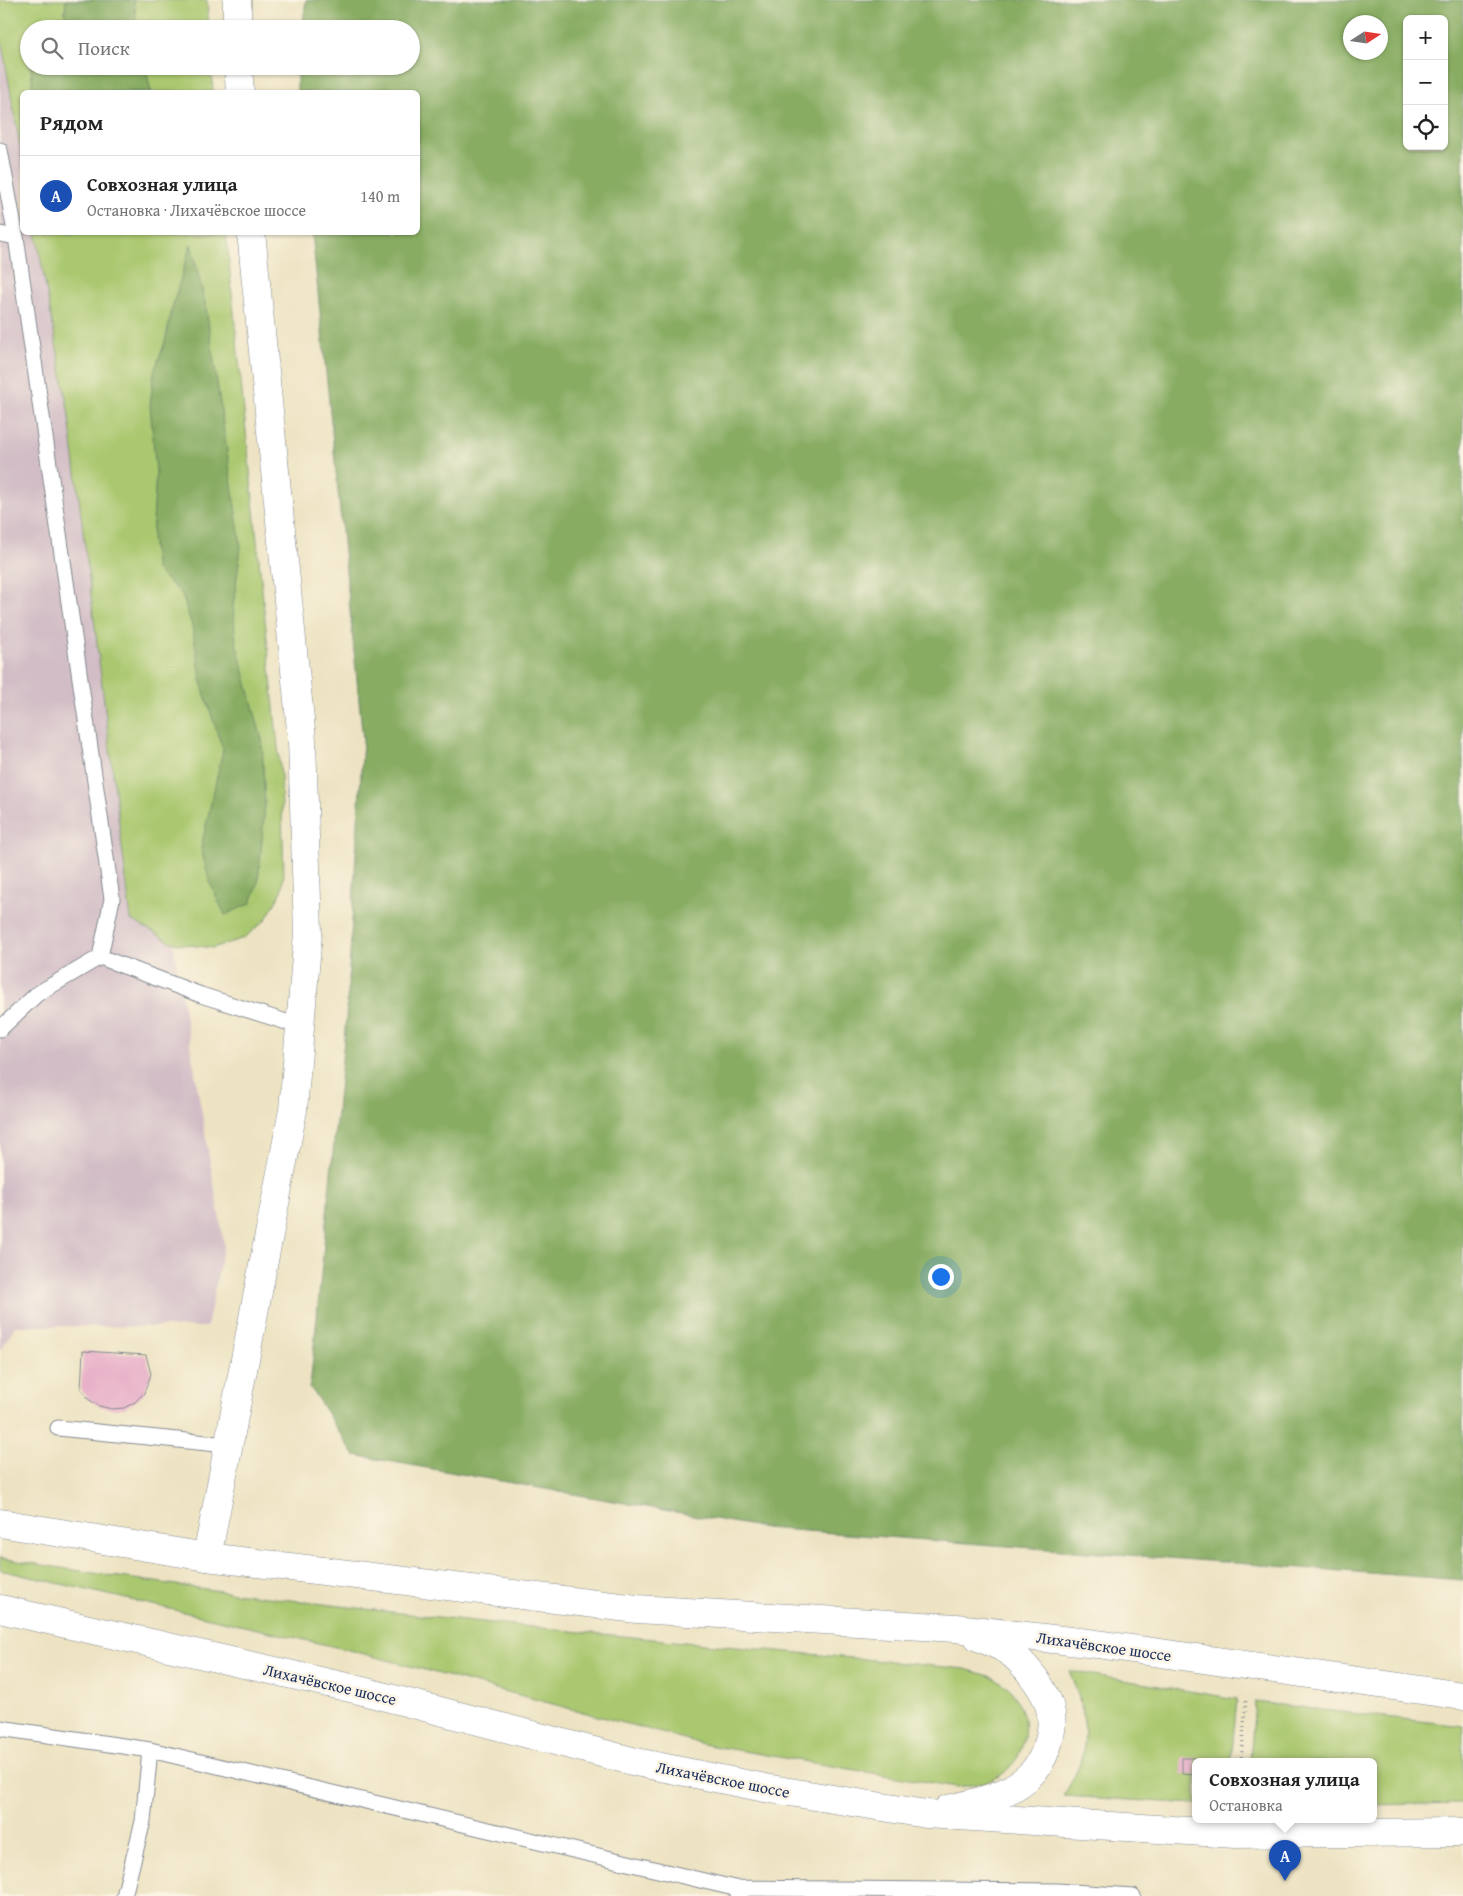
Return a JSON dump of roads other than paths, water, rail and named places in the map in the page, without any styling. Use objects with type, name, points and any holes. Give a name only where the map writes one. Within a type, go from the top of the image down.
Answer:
[{"type":"main road","points":[[237,20],[238,0]]},
{"type":"main road","points":[[239,75],[240,90]]},
{"type":"main road","points":[[206,1557],[292,1119],[302,1027],[308,933],[302,740],[251,235]]},
{"type":"main road","name":"Лихачёвское шоссе","points":[[0,1523],[206,1557],[637,1609],[956,1628],[1097,1644],[1463,1696]]},
{"type":"main road","name":"Лихачёвское шоссе","points":[[0,1609],[355,1689],[636,1762],[765,1788],[926,1814],[1235,1834],[1463,1832]]},
{"type":"main road","points":[[926,1814],[965,1805],[1004,1792],[1028,1777],[1042,1759],[1050,1736],[1052,1713],[1043,1692],[1028,1670],[1006,1650],[956,1628]]},
{"type":"lane","points":[[0,150],[16,237],[112,899],[100,957],[37,994],[0,1029]]},
{"type":"lane","points":[[0,234],[16,237]]},
{"type":"lane","points":[[100,957],[201,995],[302,1027]]},
{"type":"lane","points":[[58,1428],[227,1445]]},
{"type":"lane","points":[[0,1728],[150,1750],[737,1892],[1057,1891],[1133,1896]]},
{"type":"lane","points":[[124,1896],[143,1821],[150,1750]]},
{"type":"place","name":"Совхозная улица","points":[[1285,1881]]}]
